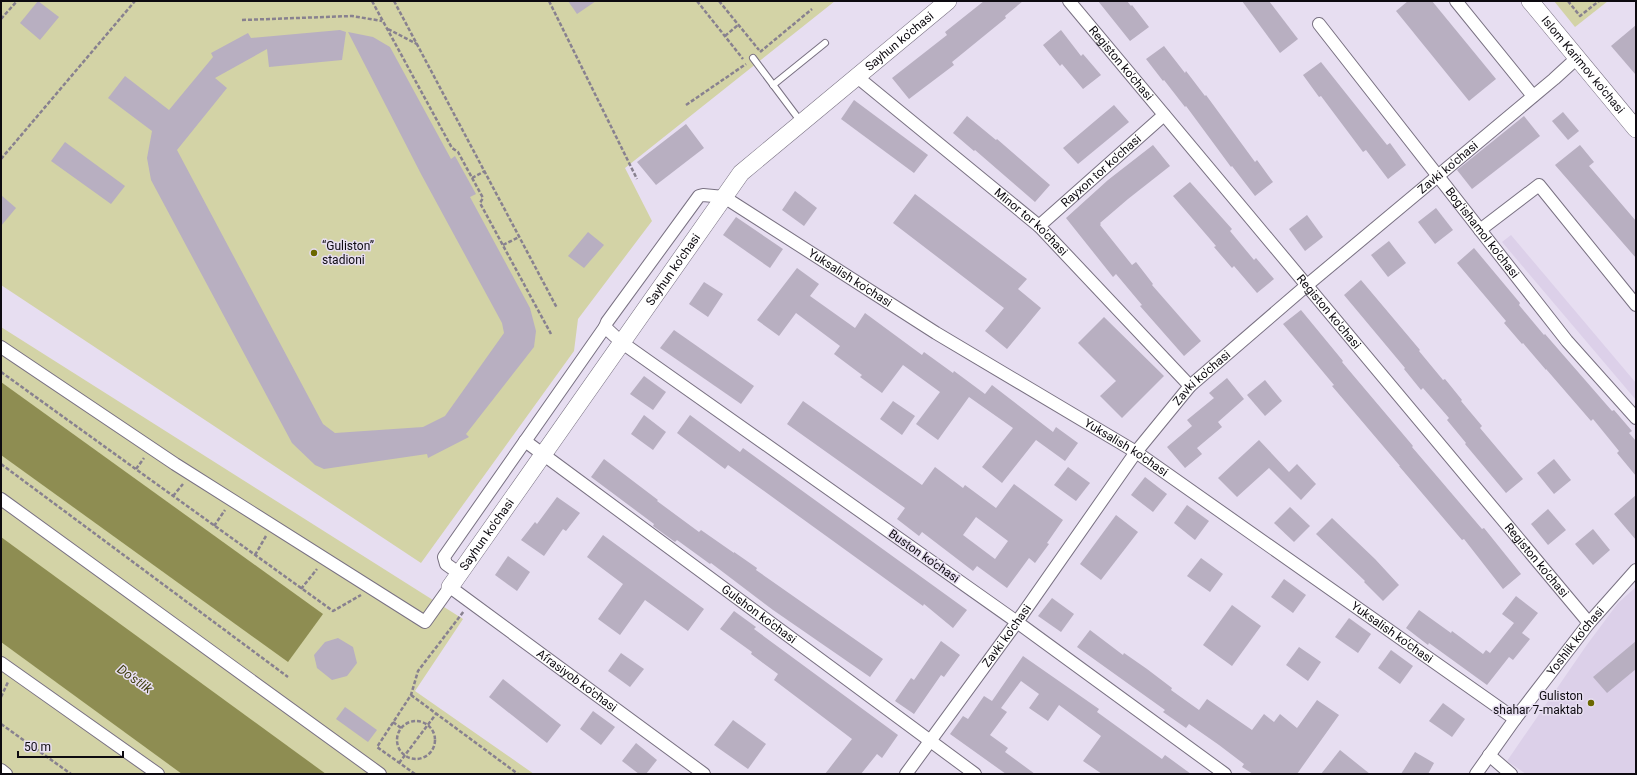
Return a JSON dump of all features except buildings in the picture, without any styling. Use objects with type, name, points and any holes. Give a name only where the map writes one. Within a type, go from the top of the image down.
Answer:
[{"type":"street","name":"Sayhun ko'chasi","points":[[455,580],[740,173],[948,1]]},
{"type":"street","name":"Registon ko'chasi","points":[[1069,1],[1589,623]]},
{"type":"street","points":[[1456,1],[1534,96]]},
{"type":"street","name":"Islom Karimov ko'chasi","points":[[1530,1],[1636,129]]},
{"type":"street","name":"Bog'ishamol ko'chasi","points":[[1319,24],[1567,341],[1636,418]]},
{"type":"street","name":"Zavki ko'chasi","points":[[906,774],[1017,622],[1136,452],[1190,386],[1306,286],[1534,96],[1577,58]]},
{"type":"street","name":"Minor tor ko'chasi","points":[[856,76],[1039,226],[1190,386]]},
{"type":"street","name":"Rayxon tor ko'chasi","points":[[1039,226],[1164,115]]},
{"type":"street","points":[[1480,230],[1539,185],[1636,305]]},
{"type":"street","points":[[525,441],[695,200],[699,196],[703,195],[724,197]]},
{"type":"street","name":"Yuksalish ko'chasi","points":[[724,197],[936,333],[1136,452],[1515,719]]},
{"type":"street","name":"Buston ko'chasi","points":[[605,327],[621,342],[1017,622],[1225,774]]},
{"type":"street","points":[[1,348],[175,464],[425,622],[455,580]]},
{"type":"street","name":"Gulshon ko'chasi","points":[[525,441],[975,774]]},
{"type":"street","name":"Afrasiyob ko'chasi","points":[[525,441],[444,557],[446,564],[455,580],[471,602],[704,774]]},
{"type":"street","points":[[1,499],[375,773]]},
{"type":"street","name":"Yoshlik ko'chasi","points":[[1476,774],[1515,719],[1589,623],[1636,570]]},
{"type":"street","points":[[1,663],[158,774]]},
{"type":"street","points":[[1489,755],[1511,774]]},
{"type":"street","points":[[1,770],[6,774]]},
{"type":"lane","points":[[773,85],[824,43]]},
{"type":"lane","points":[[753,58],[801,122]]},
{"type":"path","points":[[1,20],[17,1]]},
{"type":"path","points":[[1,159],[135,1]]},
{"type":"path","points":[[372,1],[452,148],[458,152],[483,198],[480,203],[551,334]]},
{"type":"path","points":[[394,1],[557,308]]},
{"type":"path","points":[[549,1],[637,179]]},
{"type":"path","points":[[697,1],[747,63]]},
{"type":"path","points":[[700,4],[704,1]]},
{"type":"path","points":[[719,1],[760,52]]},
{"type":"path","points":[[1568,1],[1580,16],[1599,1]]},
{"type":"path","points":[[242,20],[352,16],[383,21]]},
{"type":"path","points":[[725,36],[738,25]]},
{"type":"path","points":[[387,29],[417,45]]},
{"type":"path","points":[[472,178],[485,172]]},
{"type":"path","points":[[503,245],[519,237]]},
{"type":"path","points":[[1,372],[333,612],[372,589]]},
{"type":"path","points":[[1,464],[288,677]]},
{"type":"path","points":[[214,526],[232,500]]},
{"type":"path","points":[[254,555],[273,526]]},
{"type":"path","points":[[301,589],[325,559]]},
{"type":"path","points":[[415,774],[377,747],[411,696],[418,671],[471,602]]},
{"type":"path","points":[[411,696],[518,774]]},
{"type":"path","points":[[400,763],[436,714]]},
{"type":"path","points":[[411,721],[423,722],[428,725],[435,735],[435,741],[431,753],[419,759],[413,759],[405,756],[398,747],[396,741],[401,728],[411,721]]},
{"type":"path","points":[[393,722],[401,728]]},
{"type":"path","points":[[1,724],[71,774]]},
{"type":"shaded area","points":[[1511,235],[1636,383],[1636,400],[1502,242]]},
{"type":"shaded area","name":"Guliston shahar 7-maktab","points":[[1636,587],[1636,774],[1526,774],[1507,761],[1586,646],[1618,603]]},
{"type":"green space","name":"“Guliston” stadioni","points":[[1,1],[835,1],[625,168],[652,221],[578,319],[574,351],[421,563],[1,285]]},
{"type":"green space","points":[[1554,1],[1608,1],[1575,27]]},
{"type":"green space","points":[[1,327],[463,619],[415,691],[534,774],[9,774],[1,768]]},
{"type":"water","points":[[1,382],[323,614],[288,662],[1,455]]},
{"type":"water","name":"Do'stlik","points":[[1,537],[326,774],[182,774],[1,642]]},
{"type":"place","name":"“Guliston” stadioni","points":[[314,253]]},
{"type":"place","name":"Guliston shahar 7-maktab","points":[[1591,703]]}]
